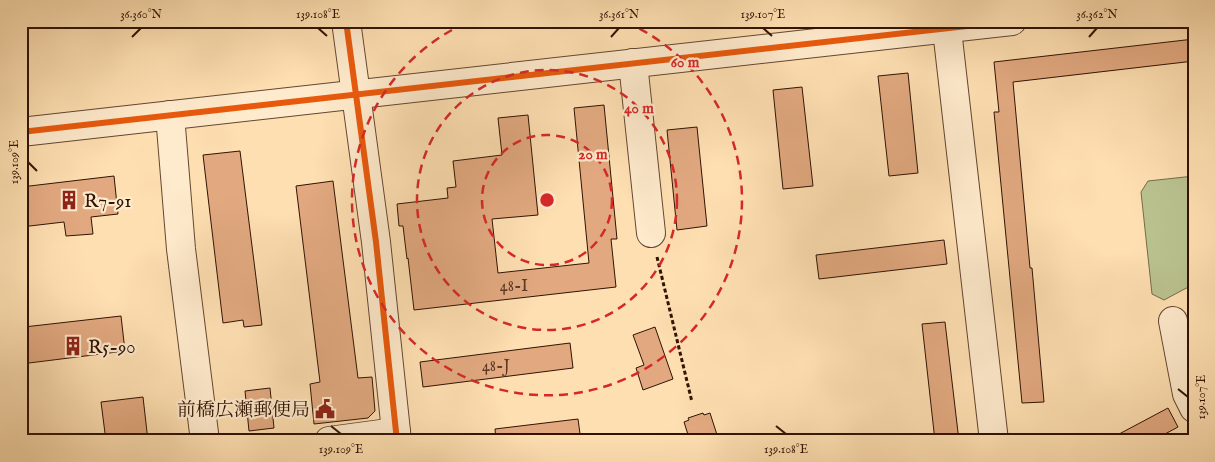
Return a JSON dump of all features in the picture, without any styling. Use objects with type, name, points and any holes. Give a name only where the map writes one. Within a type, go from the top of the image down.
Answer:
[{"type":"street","points":[[329,441],[397,436],[376,242],[346,21]]},
{"type":"street","points":[[21,132],[633,63],[947,25],[1012,21]]},
{"type":"street","points":[[947,25],[994,441]]},
{"type":"street","points":[[633,63],[651,233]]},
{"type":"street","points":[[170,115],[182,249],[205,441]]},
{"type":"street","points":[[1174,322],[1187,394],[1194,408]]},
{"type":"path","points":[[651,233],[692,402]]},
{"type":"green space","points":[[1194,176],[1194,284],[1164,300],[1152,294],[1141,192],[1148,181]]},
{"type":"building","points":[[1194,39],[1194,61],[1013,82],[1044,402],[1022,403],[994,112],[999,112],[994,62]]},
{"type":"building","points":[[908,73],[918,173],[889,176],[878,76]]},
{"type":"building","points":[[802,87],[813,186],[783,189],[773,90]]},
{"type":"building","points":[[604,105],[617,239],[611,239],[616,287],[414,310],[403,226],[399,226],[397,204],[448,198],[447,188],[456,187],[453,161],[502,155],[498,118],[528,115],[538,215],[492,219],[498,273],[589,263],[574,108]]},
{"type":"building","points":[[697,127],[707,226],[677,230],[667,130]]},
{"type":"building","points":[[240,151],[262,325],[244,327],[243,320],[223,323],[203,155]]},
{"type":"building","name":"R7-91","points":[[114,176],[118,214],[91,217],[93,234],[66,236],[64,222],[21,227],[21,187]]},
{"type":"building","points":[[333,181],[358,378],[372,377],[375,411],[368,418],[314,424],[310,384],[320,382],[296,186]]},
{"type":"building","points":[[944,240],[947,264],[819,279],[816,255]]},
{"type":"building","name":"R5-90","points":[[121,316],[125,351],[21,364],[21,342],[26,342],[24,327]]},
{"type":"building","points":[[945,322],[959,441],[935,441],[922,324]]},
{"type":"building","points":[[655,327],[673,379],[643,390],[636,368],[644,365],[633,335]]},
{"type":"building","points":[[570,343],[573,368],[423,387],[420,362]]},
{"type":"building","points":[[270,388],[274,428],[249,431],[245,391]]},
{"type":"building","points":[[143,397],[148,441],[106,441],[101,402]]},
{"type":"building","points":[[1168,408],[1178,427],[1152,441],[1106,441]]},
{"type":"building","points":[[703,413],[704,415],[710,413],[719,441],[690,441],[684,422],[689,420],[688,418]]},
{"type":"building","points":[[578,419],[581,441],[496,441],[495,429]]},
{"type":"cycle path","points":[[346,21],[376,242],[397,441]]},
{"type":"cycle path","points":[[21,132],[1012,21]]},
{"type":"place","name":"R7-91","points":[[69,200]]},
{"type":"place","name":"R5-90","points":[[73,346]]},
{"type":"place","name":"前橋広瀬郵便局","points":[[325,409]]}]
